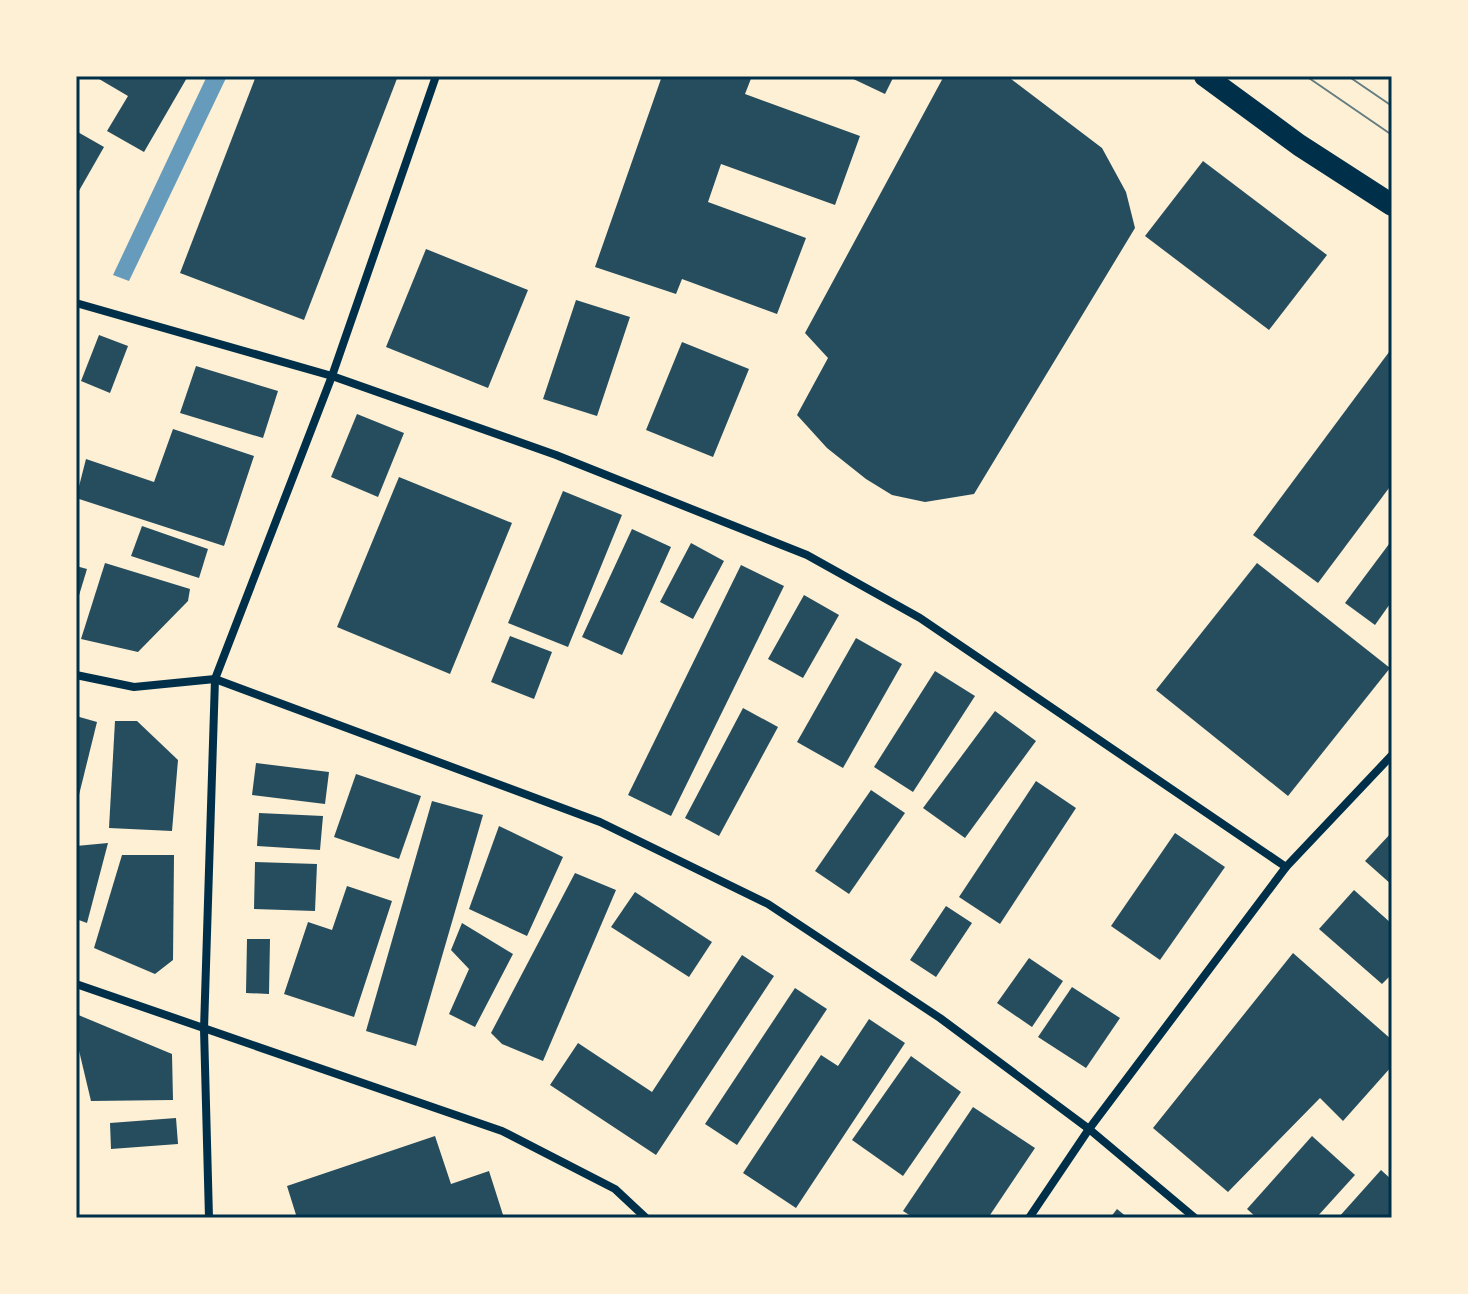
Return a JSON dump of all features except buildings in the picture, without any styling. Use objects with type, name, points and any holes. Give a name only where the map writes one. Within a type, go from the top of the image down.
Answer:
[{"type":"highway","points":[[1205,76],[1299,145],[1392,205]]},
{"type":"street","points":[[209,1218],[204,1029],[215,679],[332,376],[436,76]]},
{"type":"street","points":[[76,304],[332,376],[556,455],[807,555],[920,618],[1286,867]]},
{"type":"street","points":[[76,675],[134,687],[215,679],[600,822],[768,904],[940,1018],[1089,1129],[1195,1218]]},
{"type":"street","points":[[1029,1218],[1089,1129],[1286,867],[1392,755]]},
{"type":"street","points":[[76,984],[502,1131],[615,1189],[646,1218]]},
{"type":"water","points":[[207,76],[227,76],[129,281],[113,275]]},
{"type":"tram line","points":[[1306,76],[1392,135]]},
{"type":"tram line","points":[[1348,76],[1392,106]]}]
